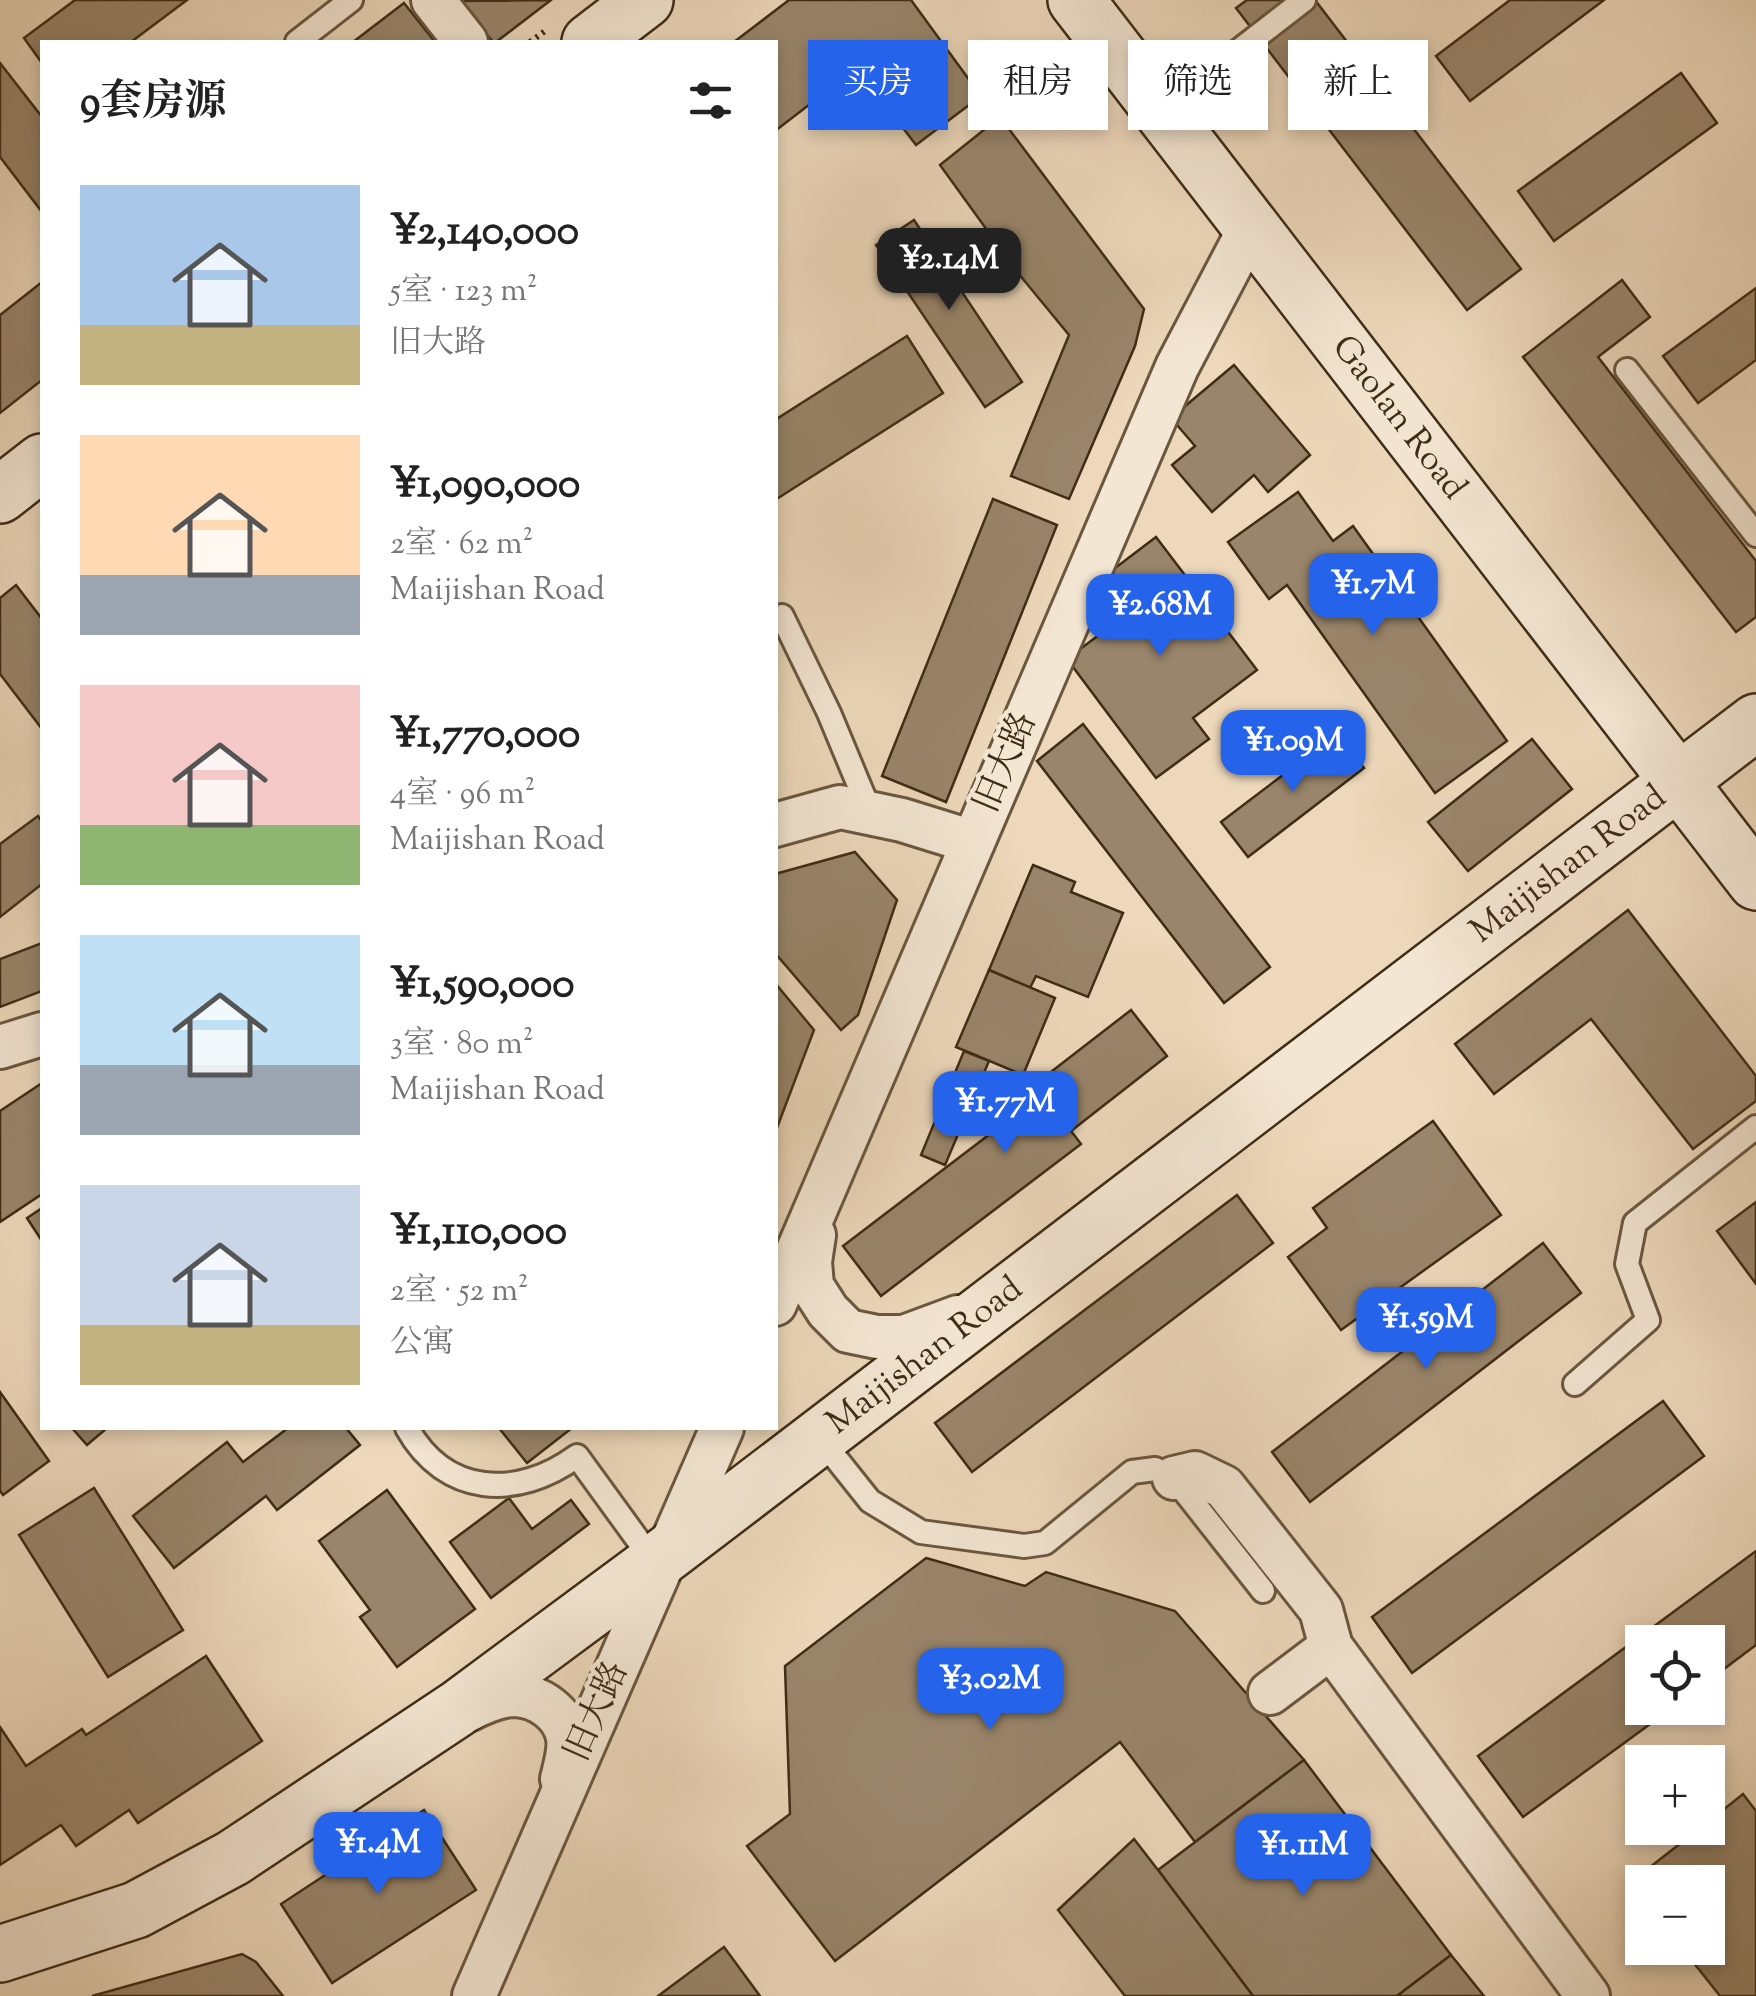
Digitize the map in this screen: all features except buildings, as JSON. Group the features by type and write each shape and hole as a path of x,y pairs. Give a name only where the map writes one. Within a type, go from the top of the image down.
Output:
{"street":[{"path":"433,0 464,40"},
{"path":"593,40 645,0"},
{"name":"Gaolan Road","path":"1076,0 1128,67"},
{"name":"Gaolan Road","path":"1176,130 1756,882"},
{"name":"旧大路","path":"778,1294 1177,367 1250,228"},
{"path":"0,495 40,464"},
{"name":"Maijishan Road","path":"0,1954 136,1910 233,1858 457,1709 1756,722"},
{"path":"778,824 840,808 902,820 973,842"},
{"path":"0,1047 40,1035"},
{"path":"835,1166 816,1221 810,1262 812,1286 828,1311 848,1331 878,1338 904,1337 986,1303 1032,1274"},
{"name":"旧大路","path":"475,1995 662,1557 721,1430"},
{"path":"1174,1478 1195,1473 1224,1488 1321,1610 1331,1647 1588,1996"},
{"path":"1270,1693 1331,1647"},
{"path":"387,1755 487,1700 515,1696 540,1701 555,1712 568,1740 552,1818"}],"lane":[{"path":"299,40 351,0"},
{"path":"1252,40 1304,0"},
{"path":"1627,370 1756,535"},
{"path":"778,618 782,616 829,713 871,814"},
{"path":"1575,1384 1648,1320 1627,1264 1635,1223 1756,1127"},
{"path":"408,1430 417,1445 440,1467 469,1481 501,1486 532,1481 577,1456 662,1557"},
{"path":"819,1437 870,1501 920,1532 1024,1546 1046,1542 1132,1472 1156,1469 1174,1478 1263,1591"}]}
